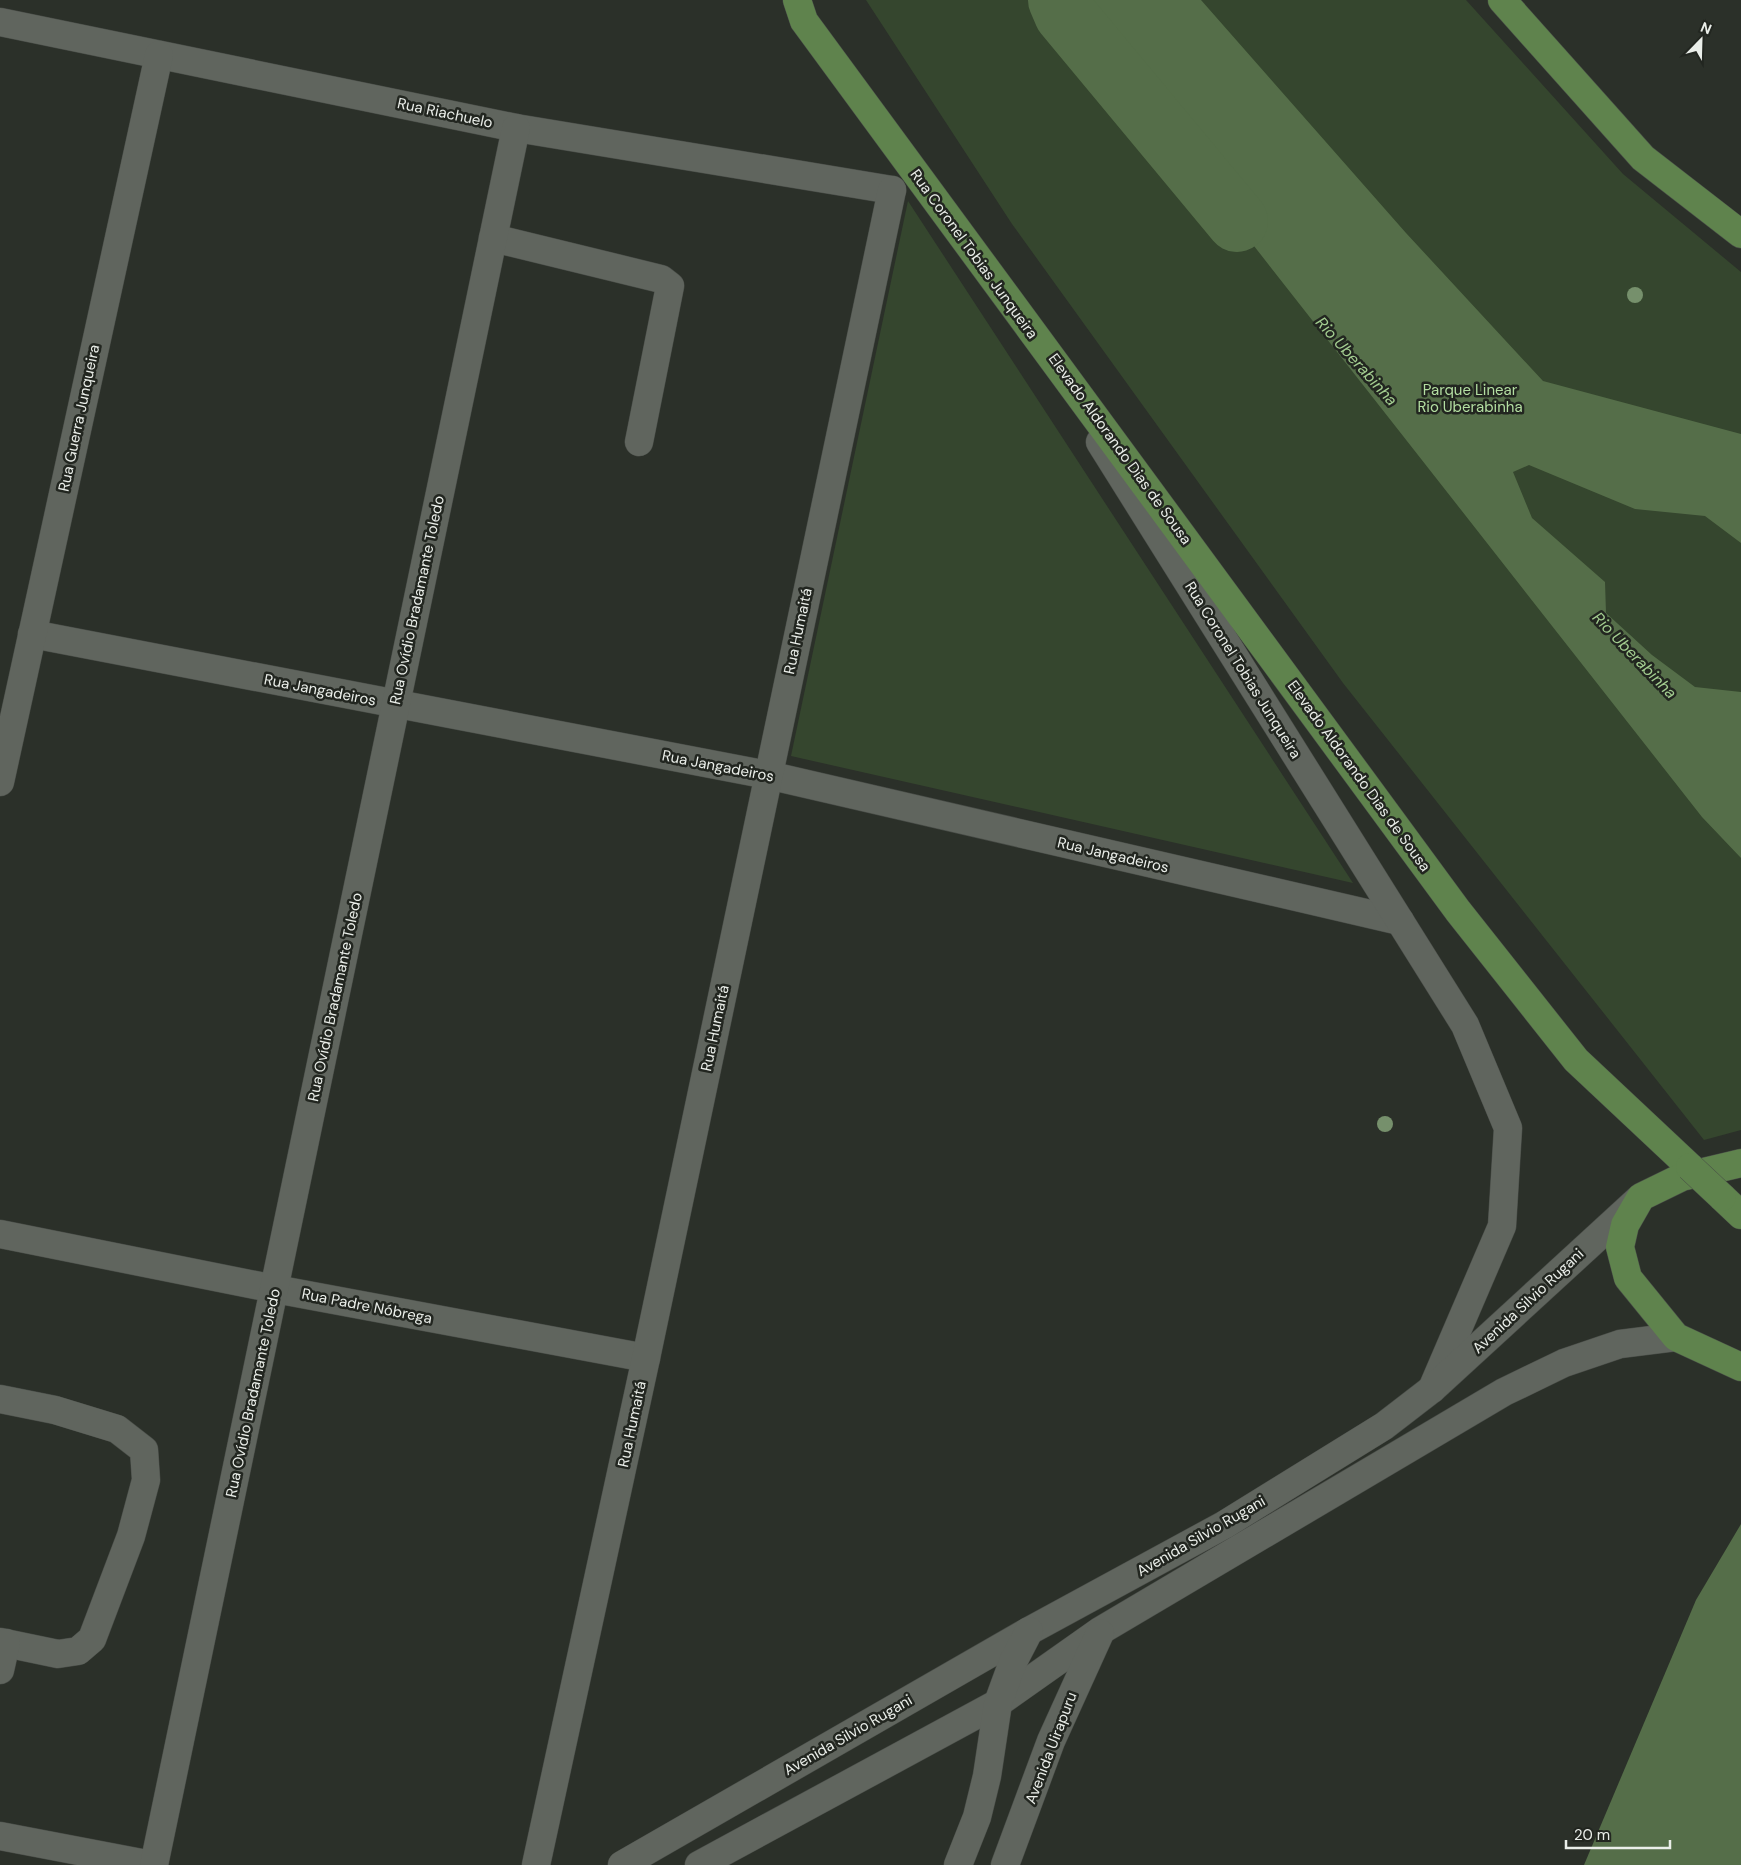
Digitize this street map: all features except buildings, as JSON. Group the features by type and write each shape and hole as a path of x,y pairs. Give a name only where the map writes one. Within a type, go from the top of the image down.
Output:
{"main road":[{"path":"1502,0 1643,158 1741,234"},
{"name":"Rua Coronel Tobias Junqueira","path":"796,7 1014,305"},
{"name":"Elevado Aldorando Dias de Sousa","path":"1014,305 1458,911 1576,1060 1732,1206"},
{"name":"Avenida Silvio Rugani","path":"1641,1197 1682,1177 1741,1163"},
{"path":"1641,1197 1625,1225 1620,1247 1628,1278 1676,1337 1741,1367"}],"street":[{"name":"Rua Riachuelo","path":"0,22 516,128 892,190"},
{"name":"Rua Guerra Junqueira","path":"0,782 160,54"},
{"name":"Rua Ovídio Bradamante Toledo","path":"153,1865 275,1289 516,128"},
{"path":"892,190 913,168"},
{"name":"Rua Humaitá","path":"536,1865 646,1358 892,190"},
{"path":"492,238 661,279 670,286 639,442"},
{"name":"Rua Coronel Tobias Junqueira","path":"1014,305 1465,1025 1508,1128 1502,1226 1432,1389"},
{"name":"Rua Jangadeiros","path":"32,634 768,775 1400,921"},
{"name":"Avenida Silvio Rugani","path":"622,1865 1029,1631 1224,1525 1384,1426 1432,1389 1641,1197"},
{"name":"Rua Padre Nóbrega","path":"0,1234 275,1289 646,1358"},
{"name":"Avenida Silvio Rugani","path":"699,1865 998,1703 1100,1632 1504,1392 1564,1363 1620,1344 1676,1337"},
{"path":"0,1399 55,1410 116,1429 144,1450 146,1480 131,1536 92,1639 78,1650 58,1654 3,1643 0,1670"},
{"path":"958,1865 977,1817 987,1776 998,1703 1013,1662 1029,1631"},
{"name":"Avenida Uirapuru","path":"1005,1865 1051,1741 1100,1632"},
{"path":"0,1836 153,1865"}],"green space":[{"name":"Parque Linear Rio Uberabinha","path":"866,0 1466,0 1623,174 1741,272 1741,1130 1704,1140 1343,683 1012,224"},
{"path":"908,201 1353,883 791,756"}],"water":[{"path":"1061,0 1201,0 1406,233 1543,381 1741,434 1741,543 1705,516 1635,509 1529,465 1513,472 1532,518 1605,582 1606,613 1652,655 1695,687 1741,692 1741,858 1702,817"},
{"path":"1741,1524 1741,1865 1584,1865 1696,1600"}],"waterway":[{"name":"Rio Uberabinha","path":"1059,0 1065,14 1237,221"}]}
